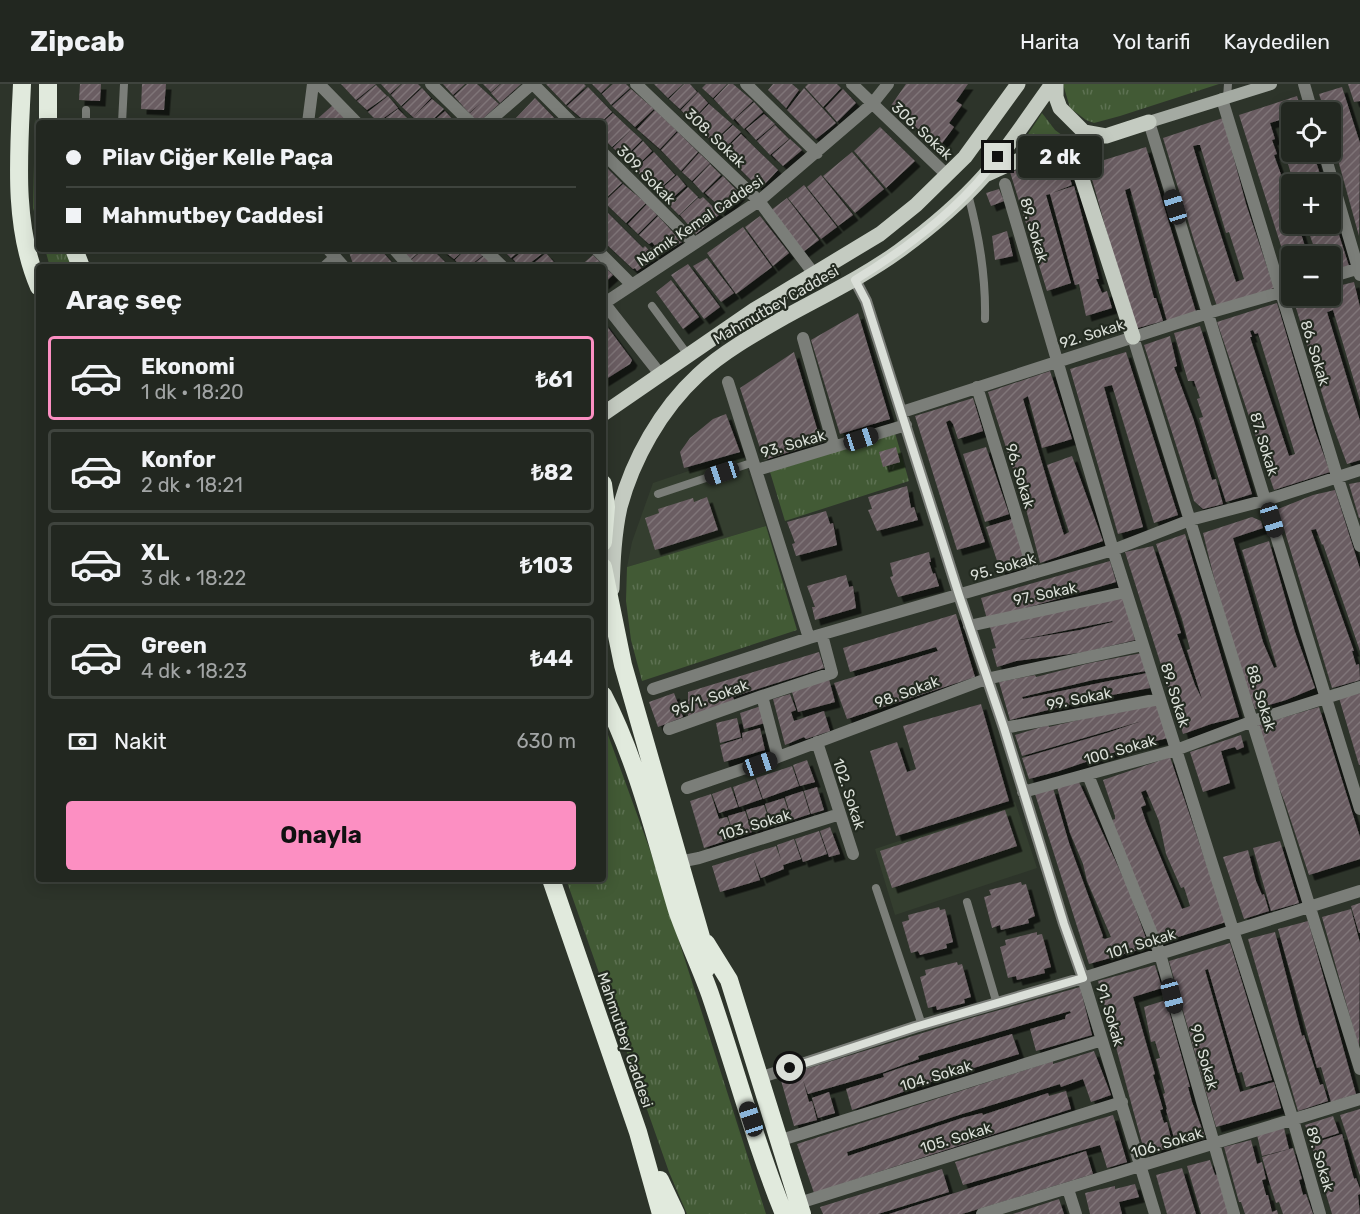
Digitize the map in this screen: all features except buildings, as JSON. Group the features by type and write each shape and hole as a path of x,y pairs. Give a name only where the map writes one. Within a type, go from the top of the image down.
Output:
{"highway":[{"path":"22,84 19,151 22,230 36,277"},
{"path":"48,84 48,120"},
{"path":"606,583 636,715 701,936 709,992"},
{"path":"606,701 628,754 687,940 709,992 771,1183 778,1214"},
{"path":"654,834 679,862"},
{"name":"Mahmutbey Caddesi","path":"552,882 638,1132 661,1214"},
{"path":"701,936 729,980 778,1141 795,1210"},
{"path":"638,1132 676,1214"},
{"path":"771,1183 795,1210"}],"main road":[{"name":"Mahmutbey Caddesi","path":"606,412 754,310 880,234 916,205 965,157 1018,84"},
{"name":"Mahmutbey Caddesi","path":"611,610 614,553 620,508 632,472 655,428 673,403 698,375 719,358 783,318 855,280 899,251 940,219 984,175 1054,84"},
{"path":"1054,84 1060,108 1084,132 1106,136 1149,122"},
{"path":"984,175 1029,157 1059,150 1068,150 1074,154 1133,337"}],"street":[{"path":"308,120 313,84"},
{"path":"319,84 354,120"},
{"path":"431,84 468,120"},
{"path":"490,120 532,84 569,120"},
{"name":"308. Sokak","path":"636,84 759,201 814,274"},
{"path":"746,84 817,153"},
{"name":"306. Sokak","path":"852,84 947,175"},
{"name":"Namık Kemal Caddesi","path":"606,302 759,201 872,104 888,84"},
{"path":"1149,122 1271,84"},
{"path":"1304,84 1309,102"},
{"name":"86. Sokak","path":"1225,98 1281,274"},
{"name":"87. Sokak","path":"1149,122 1360,809"},
{"name":"309. Sokak","path":"606,156 694,243"},
{"path":"1327,162 1360,271 1341,275"},
{"name":"89. Sokak","path":"1005,184 1113,550 1293,1120 1320,1214"},
{"path":"331,252 341,264"},
{"path":"397,252 407,264"},
{"path":"487,252 500,264"},
{"path":"599,252 632,285"},
{"name":"91. Sokak","path":"855,280 866,301 986,679 1004,728 1155,1214"},
{"name":"92. Sokak","path":"902,412 1281,291"},
{"path":"606,306 660,374"},
{"name":"86. Sokak","path":"1290,306 1337,476 1360,546"},
{"name":"88. Sokak","path":"1133,337 1360,1069"},
{"path":"803,338 834,447"},
{"path":"728,382 810,638"},
{"name":"96. Sokak","path":"977,387 1034,573"},
{"name":"93. Sokak","path":"755,466 834,447 906,425"},
{"name":"95. Sokak","path":"653,690 810,638 1113,550 1190,520 1266,500 1360,470"},
{"name":"97. Sokak","path":"969,626 1126,592"},
{"name":"95/1. Sokak","path":"669,729 832,673 822,635"},
{"name":"98. Sokak","path":"687,789 778,758 986,679 1143,645"},
{"name":"100. Sokak","path":"1023,792 1176,750 1253,721 1360,687"},
{"name":"95/1. Sokak","path":"762,696 778,758"},
{"name":"99. Sokak","path":"1004,728 1160,699"},
{"name":"102. Sokak","path":"817,742 853,854"},
{"name":"90. Sokak","path":"1089,775 1160,954 1234,1214"},
{"name":"103. Sokak","path":"679,862 699,858 840,814"},
{"name":"101. Sokak","path":"759,1078 922,1025 1083,978 1360,891"},
{"name":"104. Sokak","path":"778,1141 1102,1040"},
{"name":"106. Sokak","path":"989,1213 1360,1100"},
{"name":"105. Sokak","path":"795,1210 1122,1102"},
{"path":"1068,1189 1076,1214"}],"lane":[{"path":"122,120 124,84"},
{"path":"1225,98 1228,84"},
{"path":"86,110 86,120"},
{"path":"967,192 979,238 983,267 985,319"},
{"path":"652,306 688,355"},
{"path":"658,494 755,466"},
{"path":"876,888 922,1025"},
{"path":"967,902 996,1004"}],"shaded area":[{"path":"742,453 766,526 627,567 632,542 653,483"},
{"path":"1015,802 1037,868 895,915 875,849"}],"green space":[{"path":"1063,84 1219,84 1094,123 1070,108"},
{"path":"1042,113 1055,130 1066,138 1030,145 1016,152"},
{"path":"35,118 36,218 33,208"},
{"path":"46,252 65,252 71,264 49,264"},
{"path":"895,433 909,481 785,521 770,472"},
{"path":"766,526 797,630 642,681 631,640 626,601 627,567"},
{"path":"606,729 650,850 766,1214 687,1214 669,1172 567,882 606,882"}],"route":[{"path":"790,1068 915,1027 1083,978 866,301 855,280 899,251 940,219 984,175 998,157"}]}
